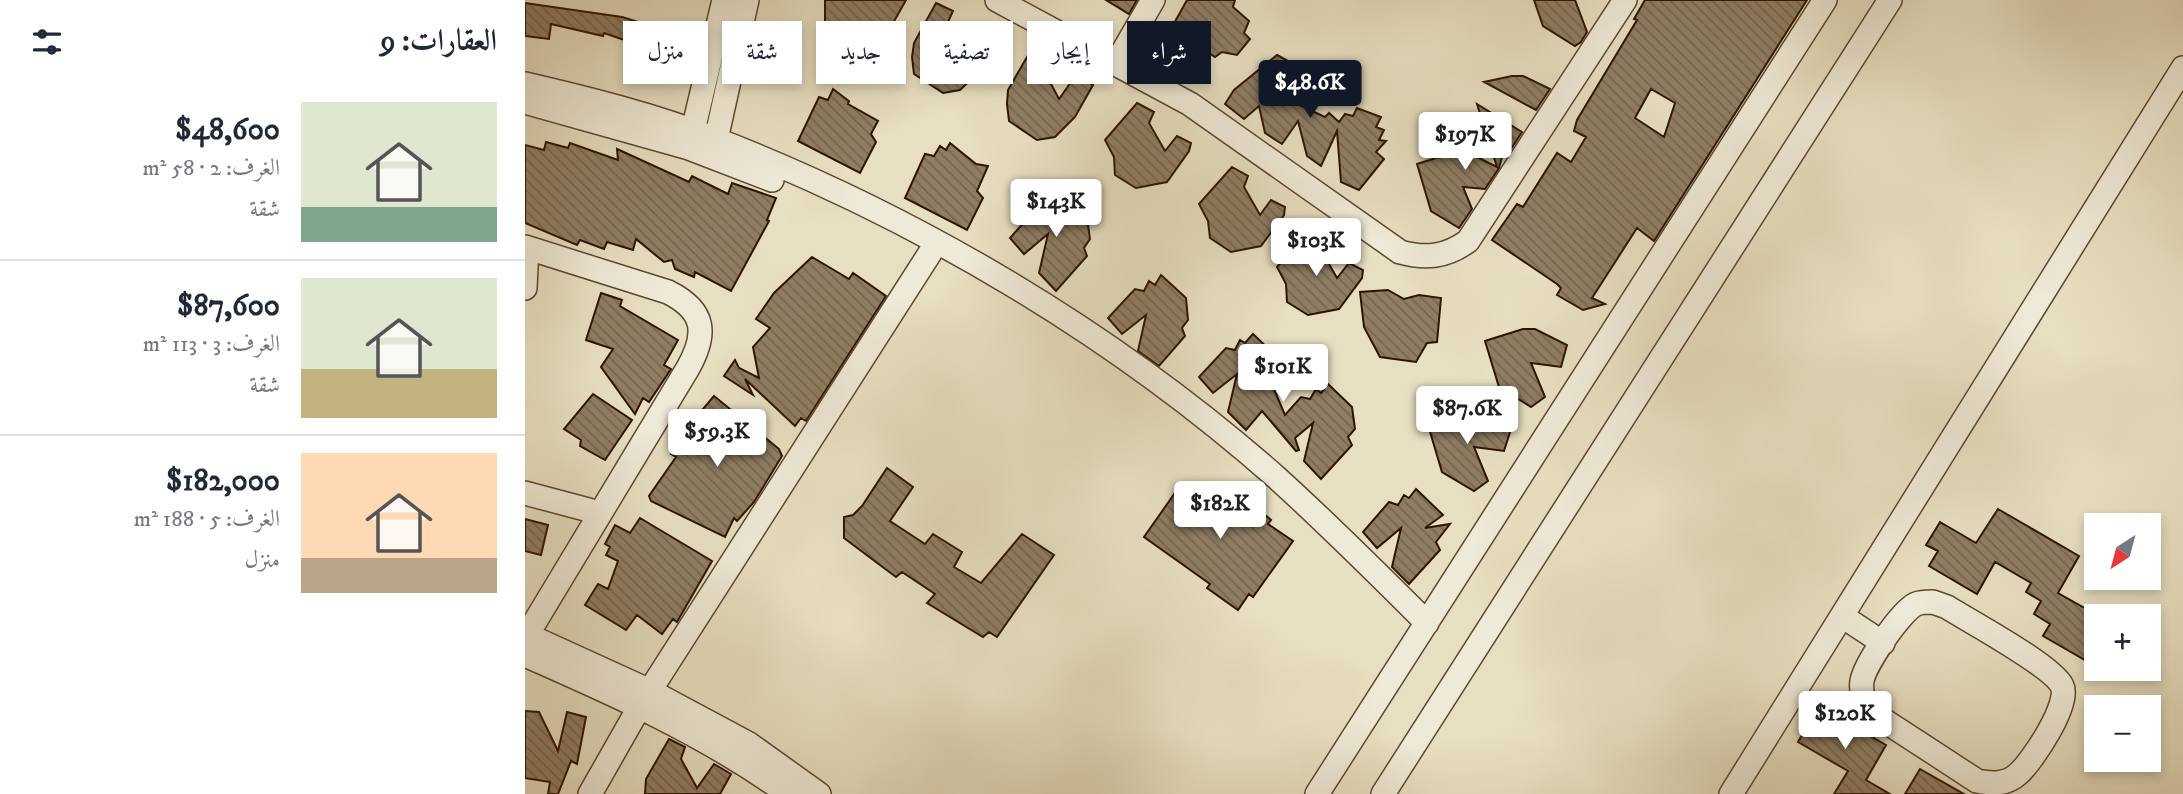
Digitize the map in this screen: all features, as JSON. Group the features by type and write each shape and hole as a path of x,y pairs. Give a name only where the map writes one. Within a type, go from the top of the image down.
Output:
{"street":[{"path":"691,139 724,0"},
{"path":"714,147 747,0"},
{"path":"997,0 1117,62 1190,104 1400,252 1420,257 1440,256 1468,241 1625,0"},
{"path":"1117,62 1153,0"},
{"path":"1317,794 1825,0"},
{"path":"1383,794 1890,0"},
{"path":"1731,794 2183,68"},
{"path":"525,84 714,147 876,209 1025,294 1111,350 1195,411 1275,477 1351,547 1423,630"},
{"path":"525,102 691,139"},
{"path":"714,147 930,253 1081,345 1223,451 1423,630"},
{"path":"525,288 526,247 668,292 685,301 697,314 702,332 693,359 526,641 749,744 820,794"},
{"path":"590,794 645,698 930,253"},
{"path":"525,493 600,513"},
{"path":"1933,602 1947,607 2045,669 2063,687 2065,699 2018,775 1998,783 1977,781 1871,712 1863,697 1862,681 1883,643 1904,612 1917,604 1933,602"},
{"path":"1842,616 1883,643"},
{"path":"645,698 739,758 789,794"}],"building":[{"path":"825,0 906,0 894,21 825,21"},
{"path":"1106,0 1137,0 1129,14"},
{"path":"1187,0 1235,0 1233,7 1249,21 1244,33 1250,39 1237,55 1222,52 1215,57 1211,54 1211,21 1175,21"},
{"path":"1534,0 1575,0 1587,32 1581,42 1575,46 1543,26"},
{"path":"1645,0 1807,0 1654,241 1637,228 1592,298 1605,304 1583,310 1557,295 1561,288 1557,284 1492,240 1517,204 1523,207 1557,153 1571,162 1586,137 1574,131 1577,120 1637,20 1634,19","holes":["1651,89 1675,103 1664,137 1635,118"]},
{"path":"525,3 635,21 623,21 623,40 604,33 603,36 551,24 549,39 525,36"},
{"path":"936,3 953,11 948,21 926,21"},
{"path":"920,32 920,78 914,74 914,43"},
{"path":"1277,55 1306,71 1310,92 1299,105 1325,117 1329,113 1339,122 1345,114 1353,116 1357,108 1381,117 1376,127 1384,130 1379,140 1386,141 1376,152 1384,159 1359,190 1341,182 1337,131 1321,166 1307,156 1298,121 1282,144 1265,133 1259,106 1244,119 1225,104 1234,90"},
{"path":"1027,57 1027,84 1051,84 1059,99 1070,84 1093,85 1075,117 1055,137 1037,140 1009,121 1008,90"},
{"path":"1523,76 1550,89 1536,110 1484,82"},
{"path":"929,84 966,84 960,90 943,93"},
{"path":"833,89 849,101 848,104 878,121 871,134 876,142 860,173 798,141 819,97 828,100"},
{"path":"1137,103 1154,112 1149,123 1165,151 1177,136 1191,143 1189,151 1167,182 1136,188 1115,175 1114,157 1105,140"},
{"path":"1477,104 1522,132 1511,149 1505,146 1499,168 1485,189 1463,187 1472,209 1459,228 1431,211 1417,164 1455,152 1467,152 1497,167"},
{"path":"546,142 568,148 570,143 618,160 617,149 689,182 692,176 728,194 732,183 776,198 767,220 769,221 731,291 695,272 694,277 675,269 672,260 664,262 636,239 633,250 607,242 604,249 580,240 577,245 525,223 525,145 544,150"},
{"path":"950,143 976,164 988,166 977,191 983,198 967,230 905,198 925,154 934,156 940,146 946,150"},
{"path":"1232,167 1248,176 1244,187 1260,215 1271,200 1285,207 1284,215 1261,246 1231,252 1210,238 1208,221 1199,204"},
{"path":"1063,195 1087,218 1090,239 1084,248 1087,256 1056,291 1039,273 1048,234 1024,254 1010,238 1036,209 1045,211 1051,200 1056,204"},
{"path":"1310,231 1326,239 1321,250 1337,278 1349,263 1363,270 1362,278 1339,309 1308,315 1287,302 1286,284 1277,267"},
{"path":"812,257 849,279 853,273 886,296 806,421 801,418 795,426 745,379 753,395 724,376 735,360 739,368 759,378 753,347 770,328 756,319 774,293"},
{"path":"1161,275 1186,298 1188,320 1182,328 1185,336 1159,366 1138,351 1146,315 1122,334 1108,318 1135,289 1144,291 1149,281 1155,285"},
{"path":"1388,290 1404,299 1419,295 1441,298 1437,342 1427,343 1416,362 1380,357 1364,327 1360,292"},
{"path":"601,293 622,300 620,306 678,340 664,365 671,369 649,402 643,398 635,414 601,367 613,349 586,340"},
{"path":"1523,329 1535,329 1567,345 1561,367 1531,363 1545,397 1531,407 1499,387 1485,341"},
{"path":"1253,334 1277,357 1280,379 1273,387 1285,415 1301,397 1310,399 1316,389 1321,393 1328,384 1352,407 1355,429 1348,437 1352,445 1321,479 1304,461 1313,423 1295,438 1299,450 1296,451 1262,411 1246,430 1228,412 1237,374 1213,393 1199,377 1226,348 1235,350 1240,340 1245,343"},
{"path":"593,394 632,420 605,460 580,446 581,440 564,429"},
{"path":"714,396 779,449 782,456 754,502 737,521 734,518 725,537 651,501 649,496 676,457 671,454 691,420 693,421"},
{"path":"1467,413 1478,413 1511,429 1504,451 1474,447 1488,481 1474,491 1442,472 1428,425"},
{"path":"887,468 913,487 890,521 925,544 933,534 962,552 954,567 981,583 1022,534 1054,555 997,637 989,632 983,637 927,603 935,594 902,572 896,577 844,538 844,517 853,515 862,506"},
{"path":"1217,485 1255,512 1258,509 1271,520 1268,524 1293,541 1253,597 1249,594 1238,610 1207,588 1210,584 1144,537 1177,490 1200,486 1211,494"},
{"path":"1416,489 1443,515 1425,528 1450,524 1436,542 1440,550 1409,584 1392,567 1401,528 1377,548 1363,532 1389,502 1398,505 1404,495 1409,498"},
{"path":"1998,509 2079,556 2058,593 2084,608 2084,660 2043,636 2050,624 2034,614 2041,601 2026,592 2031,583 1995,562 1977,594 1929,566 1938,551 1926,545 1940,522 1976,543"},
{"path":"640,518 712,561 677,622 673,619 662,634 637,615 626,630 585,605 598,584 608,589 618,561 606,555 610,547 605,544 615,525 630,533"},
{"path":"525,519 548,525 541,555 525,551"},
{"path":"1819,706 1886,745 1866,780 1890,794 1834,794 1848,771 1798,742"},
{"path":"525,711 539,712 558,751 567,712 586,717 577,764 571,761 558,794 548,794 550,782 525,778"},
{"path":"669,739 685,747 681,759 697,788 714,764 731,774 720,794 645,794 646,779"},
{"path":"1920,769 1964,794 1905,794"}]}
